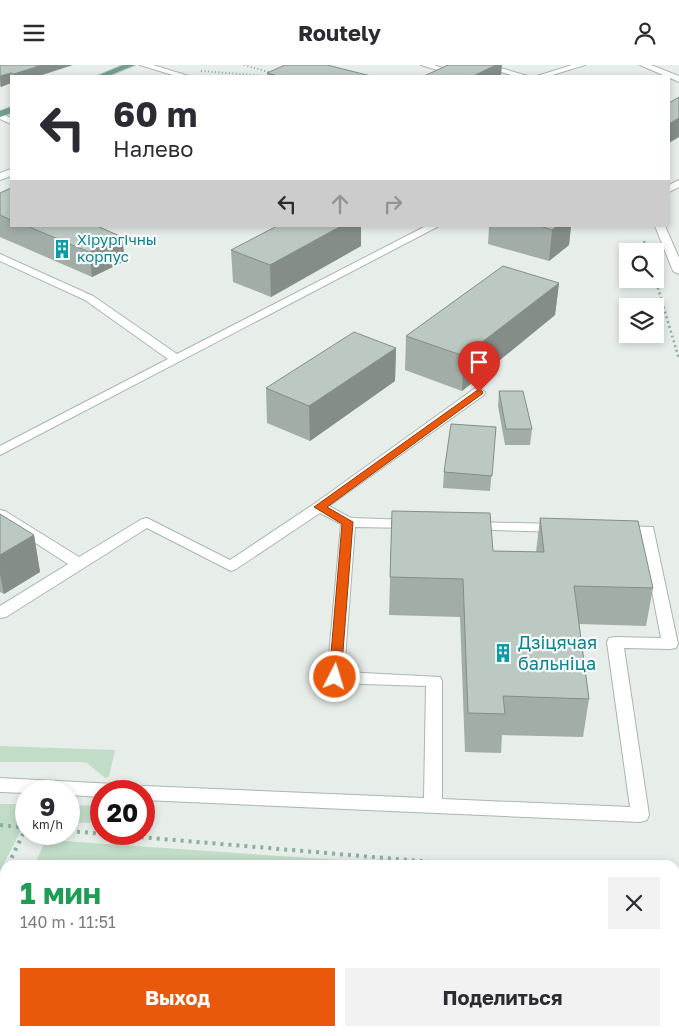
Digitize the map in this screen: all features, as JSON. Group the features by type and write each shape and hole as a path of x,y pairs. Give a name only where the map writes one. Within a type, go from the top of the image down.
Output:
{"main road":[{"path":"104,75 131,65"}],"street":[{"path":"144,65 181,75"},
{"path":"425,65 450,69 437,75"},
{"path":"480,65 520,75"},
{"path":"545,75 581,65"},
{"path":"644,65 669,75"},
{"path":"0,451 432,227"},
{"path":"660,227 679,271"},
{"path":"0,257 89,298 176,359"},
{"path":"0,613 146,522 231,567 319,507 479,392"},
{"path":"319,507 348,522 425,524"},
{"path":"0,514 79,564"},
{"path":"348,522 335,677 434,681 433,806"},
{"path":"454,525 571,528"},
{"path":"155,793 640,815 615,641 670,644 648,530 600,529"},
{"path":"0,785 90,790"}],"path":[{"path":"244,65 272,73"},
{"path":"199,71 253,75"},
{"path":"658,288 679,359"},
{"path":"0,825 15,827"},
{"path":"80,832 408,860"},
{"path":"10,860 18,845"}],"green space":[{"path":"0,746 115,750 109,777 105,778 87,763 81,762 0,762"},
{"path":"0,804 15,804 15,842 6,860 0,860"},
{"path":"80,805 90,806 90,823 80,823"},
{"path":"80,842 90,843 90,845 121,845 339,860 36,860 44,845 80,845"}],"building":[{"path":"0,65 42,65 14,74 0,76"},
{"path":"285,65 327,65 367,75 274,75 267,73"},
{"path":"448,65 496,65 475,75 426,75"},
{"path":"679,97 679,118 670,123 670,102"},
{"path":"10,188 10,220 0,215 0,193"},
{"path":"29,227 99,227 122,237 89,252"},
{"path":"275,227 339,227 270,265 231,250"},
{"path":"543,227 556,227 552,230"},
{"path":"503,266 559,283 464,356 406,336"},
{"path":"354,332 396,348 309,406 266,388"},
{"path":"499,391 523,391 532,429 506,429"},
{"path":"451,424 496,427 492,476 444,472"},
{"path":"392,511 490,513 493,551 544,552 540,518 638,521 653,588 574,586 589,699 503,696 505,714 468,713 463,579 390,577"},
{"path":"0,514 34,535 0,555"}],"place":[{"name":"Хірургічны корпус","path":"62,249"},
{"name":"Дзіцячая бальніца","path":"503,653"}],"route":[{"path":"335,677 348,522 319,507 479,392"}]}
